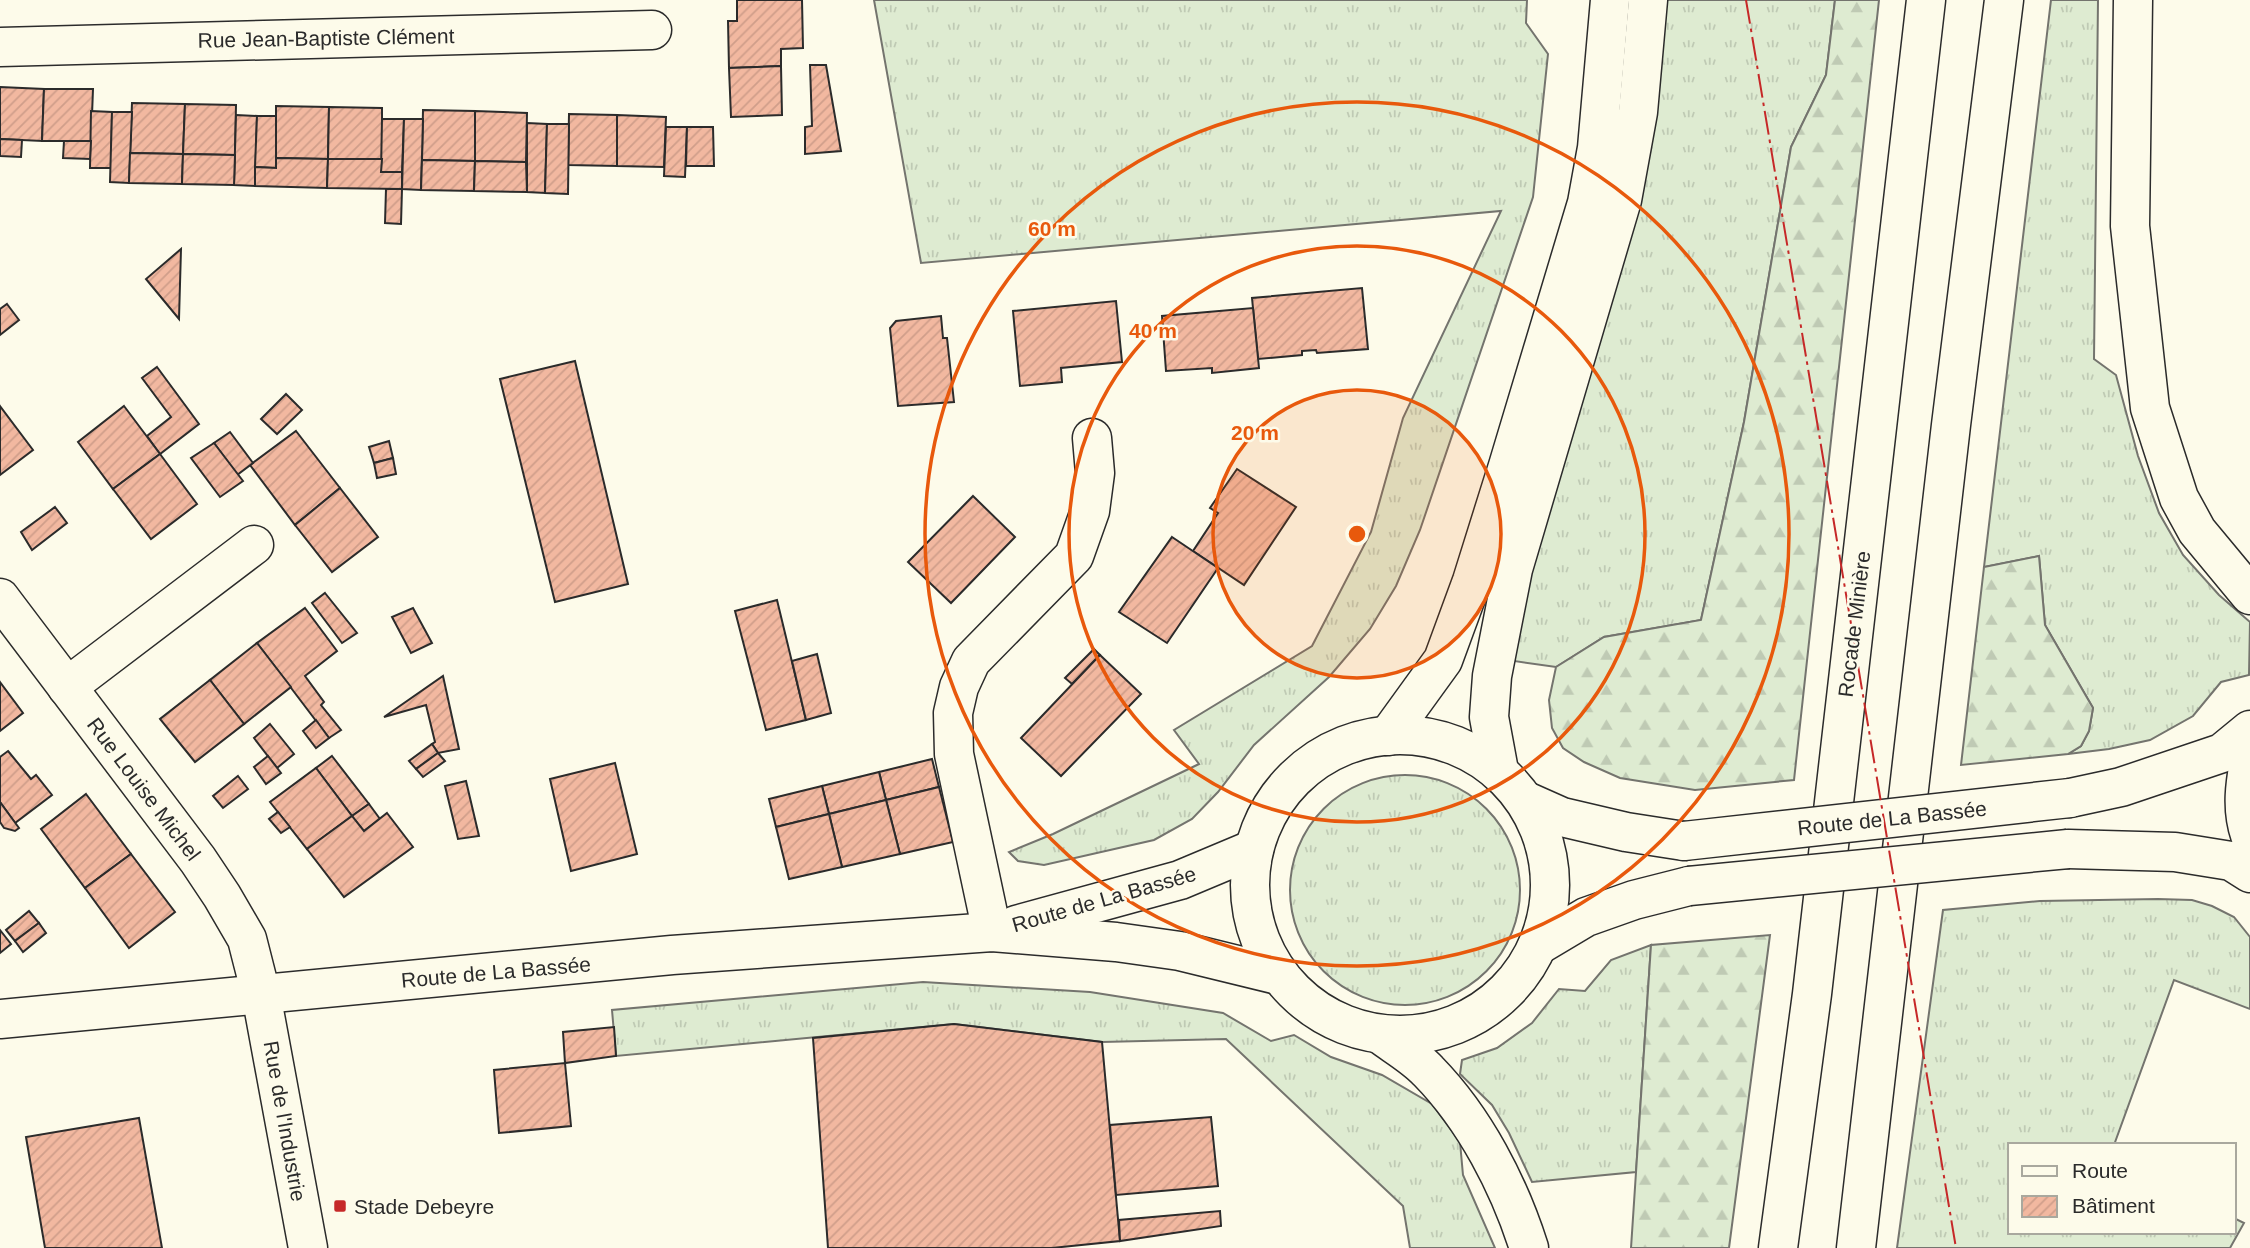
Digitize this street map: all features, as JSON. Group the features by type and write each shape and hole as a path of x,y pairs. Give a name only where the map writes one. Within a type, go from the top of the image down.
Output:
{"main road":[{"path":"1388,736 1443,660 1472,581 1508,466 1587,203 1597,148 1610,0"},
{"path":"1499,771 1489,717 1492,676 1513,569 1622,200 1638,112 1648,0"},
{"name":"Rocade Minière","path":"1778,1248 1812,994 1926,0"},
{"path":"1856,1248 1953,411 2004,0"},
{"path":"2133,0 2130,226 2150,408 2179,498 2197,531 2250,595"},
{"name":"Rue Jean-Baptiste Clément","path":"0,47 652,30"},
{"path":"992,932 954,754 953,713 959,687 971,661 1074,556 1090,511 1095,473 1092,438"},
{"path":"67,687 254,545"},
{"name":"Rue Louise Michel","path":"0,598 198,860 222,896 247,939 261,994"},
{"name":"Route de La Bassée","path":"1526,801 1562,817 1626,832 1685,841 2070,798 2120,787 2222,752 2250,730"},
{"path":"1388,736 1428,737 1466,749 1499,771 1526,801 1546,846 1548,859 1551,896 1539,945 1517,982 1484,1011 1444,1030 1381,1035 1354,1029 1312,1008 1278,975 1258,936 1251,903 1254,849 1272,806 1303,770 1342,746 1388,736"},
{"path":"2250,757 2244,789 2250,835"},
{"name":"Route de La Bassée","path":"992,932 1180,880 1254,849"},
{"path":"1539,945 1586,917 1689,886 2068,849 2175,852 2231,861 2250,873"},
{"name":"Route de La Bassée","path":"0,1019 672,955 992,932 1116,942 1180,951 1278,975"},
{"name":"Rue de l'Industrie","path":"261,994 308,1248"},
{"path":"1381,1035 1427,1069 1462,1111 1503,1180 1529,1248"}],"green space":[{"path":"874,0 1527,0 1526,23 1548,54 1533,197 1420,530 1396,586 1370,629 1329,677 1254,745 1218,792 1192,819 1154,840 1044,865 1018,861 1009,852 1053,834 1199,764 1174,730 1312,646 1371,532 1403,418 1501,211 921,263"},
{"path":"1658,0 1835,0 1826,75 1791,147 1744,422 1701,620 1604,637 1556,667 1514,661 1517,624"},
{"path":"1835,0 1879,0 1794,780 1695,790 1620,778 1584,762 1563,748 1552,728 1549,700 1556,667 1604,637 1701,620 1744,422 1791,147 1826,75"},
{"path":"2051,0 2098,0 2094,359 2116,375 2138,456 2159,513 2183,555 2219,595 2250,622 2249,675 2221,682 2193,716 2150,740 2068,754 2081,746 2089,731 2093,708 2045,625 2039,556 1984,567"},
{"path":"2039,556 2045,625 2093,708 2089,731 2081,746 2068,754 1961,765 1984,567"},
{"path":"1405,775 1427,777 1449,784 1469,794 1494,817 1515,857 1520,890 1518,912 1511,934 1501,954 1478,979 1438,1000 1405,1005 1383,1003 1361,996 1341,986 1316,963 1295,923 1290,890 1292,868 1299,846 1309,826 1332,801 1372,780"},
{"path":"2192,900 2234,917 2250,937 2250,1009 2174,980 2115,1143 2008,1143 2008,1234 2236,1234 2236,1219 2244,1223 2230,1248 1897,1248 1943,910 2040,901"},
{"path":"1770,935 1729,1248 1631,1248 1651,945"},
{"path":"1651,945 1636,1172 1532,1182 1509,1133 1492,1105 1460,1074 1462,1060 1497,1048 1532,1023 1559,989 1585,991 1611,960"},
{"path":"923,982 1090,992 1223,1013 1271,1041 1294,1035 1331,1057 1382,1075 1432,1104 1460,1142 1463,1175 1495,1248 1410,1248 1403,1206 1226,1039 1102,1042 954,1024 616,1056 612,1010"}],"building":[{"path":"737,0 802,0 803,48 781,49 781,66 729,68 728,21 737,21"},
{"path":"810,65 826,65 841,151 805,154 805,127 812,126"},
{"path":"781,66 782,115 731,117 729,68"},
{"path":"0,87 44,89 42,141 0,139"},
{"path":"44,89 93,89 91,141 42,141"},
{"path":"132,103 185,104 183,154 130,153"},
{"path":"185,104 236,105 235,155 183,154"},
{"path":"276,106 329,107 328,159 276,158"},
{"path":"329,107 382,108 382,159 328,159"},
{"path":"423,110 475,111 475,161 422,160"},
{"path":"91,111 112,112 111,168 90,168"},
{"path":"475,111 527,113 526,162 475,161"},
{"path":"112,112 132,112 129,183 110,182"},
{"path":"569,114 617,115 617,166 568,165"},
{"path":"236,115 257,116 255,186 234,185"},
{"path":"617,115 666,117 664,167 617,166"},
{"path":"257,116 276,116 276,168 255,167"},
{"path":"382,119 404,119 402,172 381,172"},
{"path":"404,119 423,119 421,190 402,189"},
{"path":"527,123 547,124 545,193 527,192"},
{"path":"547,124 569,124 568,194 545,193"},
{"path":"666,127 687,127 685,177 664,176"},
{"path":"687,127 713,127 714,166 686,166"},
{"path":"0,139 22,140 21,157 0,156"},
{"path":"64,141 91,141 90,159 63,158"},
{"path":"130,153 183,154 182,184 129,183"},
{"path":"183,154 235,155 234,185 182,184"},
{"path":"276,158 328,159 327,188 255,186 255,167 276,168"},
{"path":"328,159 382,159 381,172 402,172 402,189 327,188"},
{"path":"422,160 475,161 474,191 421,190"},
{"path":"475,161 526,162 527,192 474,191"},
{"path":"386,189 402,189 401,224 385,223"},
{"path":"181,249 179,319 146,279"},
{"path":"1362,288 1368,349 1317,353 1316,350 1302,351 1302,355 1258,359 1252,298"},
{"path":"1116,301 1122,362 1061,368 1062,382 1020,386 1013,311"},
{"path":"7,304 19,320 0,335 0,309"},
{"path":"1253,308 1259,368 1212,373 1212,368 1166,371 1162,316"},
{"path":"941,316 943,338 947,338 954,402 898,406 890,328 896,321"},
{"path":"575,361 628,584 555,602 500,379"},
{"path":"157,367 199,424 160,454 147,436 171,417 142,378"},
{"path":"286,394 302,410 277,434 261,419"},
{"path":"0,406 33,450 0,475"},
{"path":"124,406 160,454 113,489 78,442"},
{"path":"296,431 340,488 295,525 250,465"},
{"path":"230,432 253,463 237,475 214,443"},
{"path":"389,441 393,458 374,463 369,447"},
{"path":"214,443 243,481 220,497 191,458"},
{"path":"160,454 197,504 151,539 113,489"},
{"path":"393,458 396,474 377,478 374,463"},
{"path":"1237,469 1296,507 1244,585 1193,551 1218,513 1210,508"},
{"path":"340,488 378,537 332,572 295,525"},
{"path":"973,496 1015,537 951,603 908,562"},
{"path":"55,507 67,523 32,550 21,532"},
{"path":"1172,537 1218,568 1167,643 1119,612"},
{"path":"325,593 357,633 342,643 312,603"},
{"path":"777,600 806,720 766,730 735,611"},
{"path":"305,608 337,651 305,676 324,702 321,705 341,730 329,738 257,643"},
{"path":"413,608 432,643 411,653 392,617"},
{"path":"257,643 291,687 244,724 210,680"},
{"path":"1094,649 1100,655 1072,684 1065,678"},
{"path":"817,654 831,713 806,720 792,661"},
{"path":"1100,655 1141,694 1061,776 1021,738"},
{"path":"443,676 459,749 438,753 432,744 435,742 426,705 384,717"},
{"path":"210,680 244,724 195,762 160,719"},
{"path":"0,682 23,713 0,731"},
{"path":"316,720 329,738 316,748 303,731"},
{"path":"270,724 294,754 277,768 254,738"},
{"path":"432,744 438,753 416,769 409,761"},
{"path":"8,751 31,779 36,775 52,795 15,823 0,802 0,757"},
{"path":"438,753 445,761 423,777 416,769"},
{"path":"268,756 281,773 266,784 254,767"},
{"path":"332,756 369,804 352,816 316,768"},
{"path":"932,759 939,787 886,800 879,772"},
{"path":"615,763 637,854 571,871 550,779"},
{"path":"316,768 352,816 307,849 270,802"},
{"path":"879,772 886,800 829,814 822,786"},
{"path":"238,776 248,789 223,808 213,796"},
{"path":"466,781 479,836 458,839 445,786"},
{"path":"822,786 829,814 776,827 769,799"},
{"path":"939,787 953,842 900,854 886,800"},
{"path":"86,794 131,854 85,888 41,829"},
{"path":"886,800 900,854 842,867 829,814"},
{"path":"0,802 19,828 15,831 4,828 0,822"},
{"path":"369,804 380,819 364,831 352,816"},
{"path":"278,812 290,827 281,833 269,819"},
{"path":"387,813 413,847 344,897 307,849 352,816 364,831"},
{"path":"829,814 842,867 789,879 776,827"},
{"path":"131,854 175,912 129,948 85,888"},
{"path":"29,911 39,923 15,941 6,930"},
{"path":"39,923 46,933 23,952 15,941"},
{"path":"0,930 11,944 0,953"},
{"path":"954,1024 1102,1042 1120,1241 1052,1248 828,1248 813,1038"},
{"path":"614,1027 616,1056 565,1063 563,1032"},
{"path":"565,1063 571,1126 499,1133 494,1070"},
{"path":"1211,1117 1218,1186 1116,1195 1110,1125"},
{"path":"139,1118 162,1248 45,1248 26,1137"},
{"path":"1220,1211 1221,1226 1120,1241 1119,1220"}],"power":[{"path":"1746,0 1956,1248"}],"place":[{"name":"Stade Debeyre","path":"340,1206"}]}
